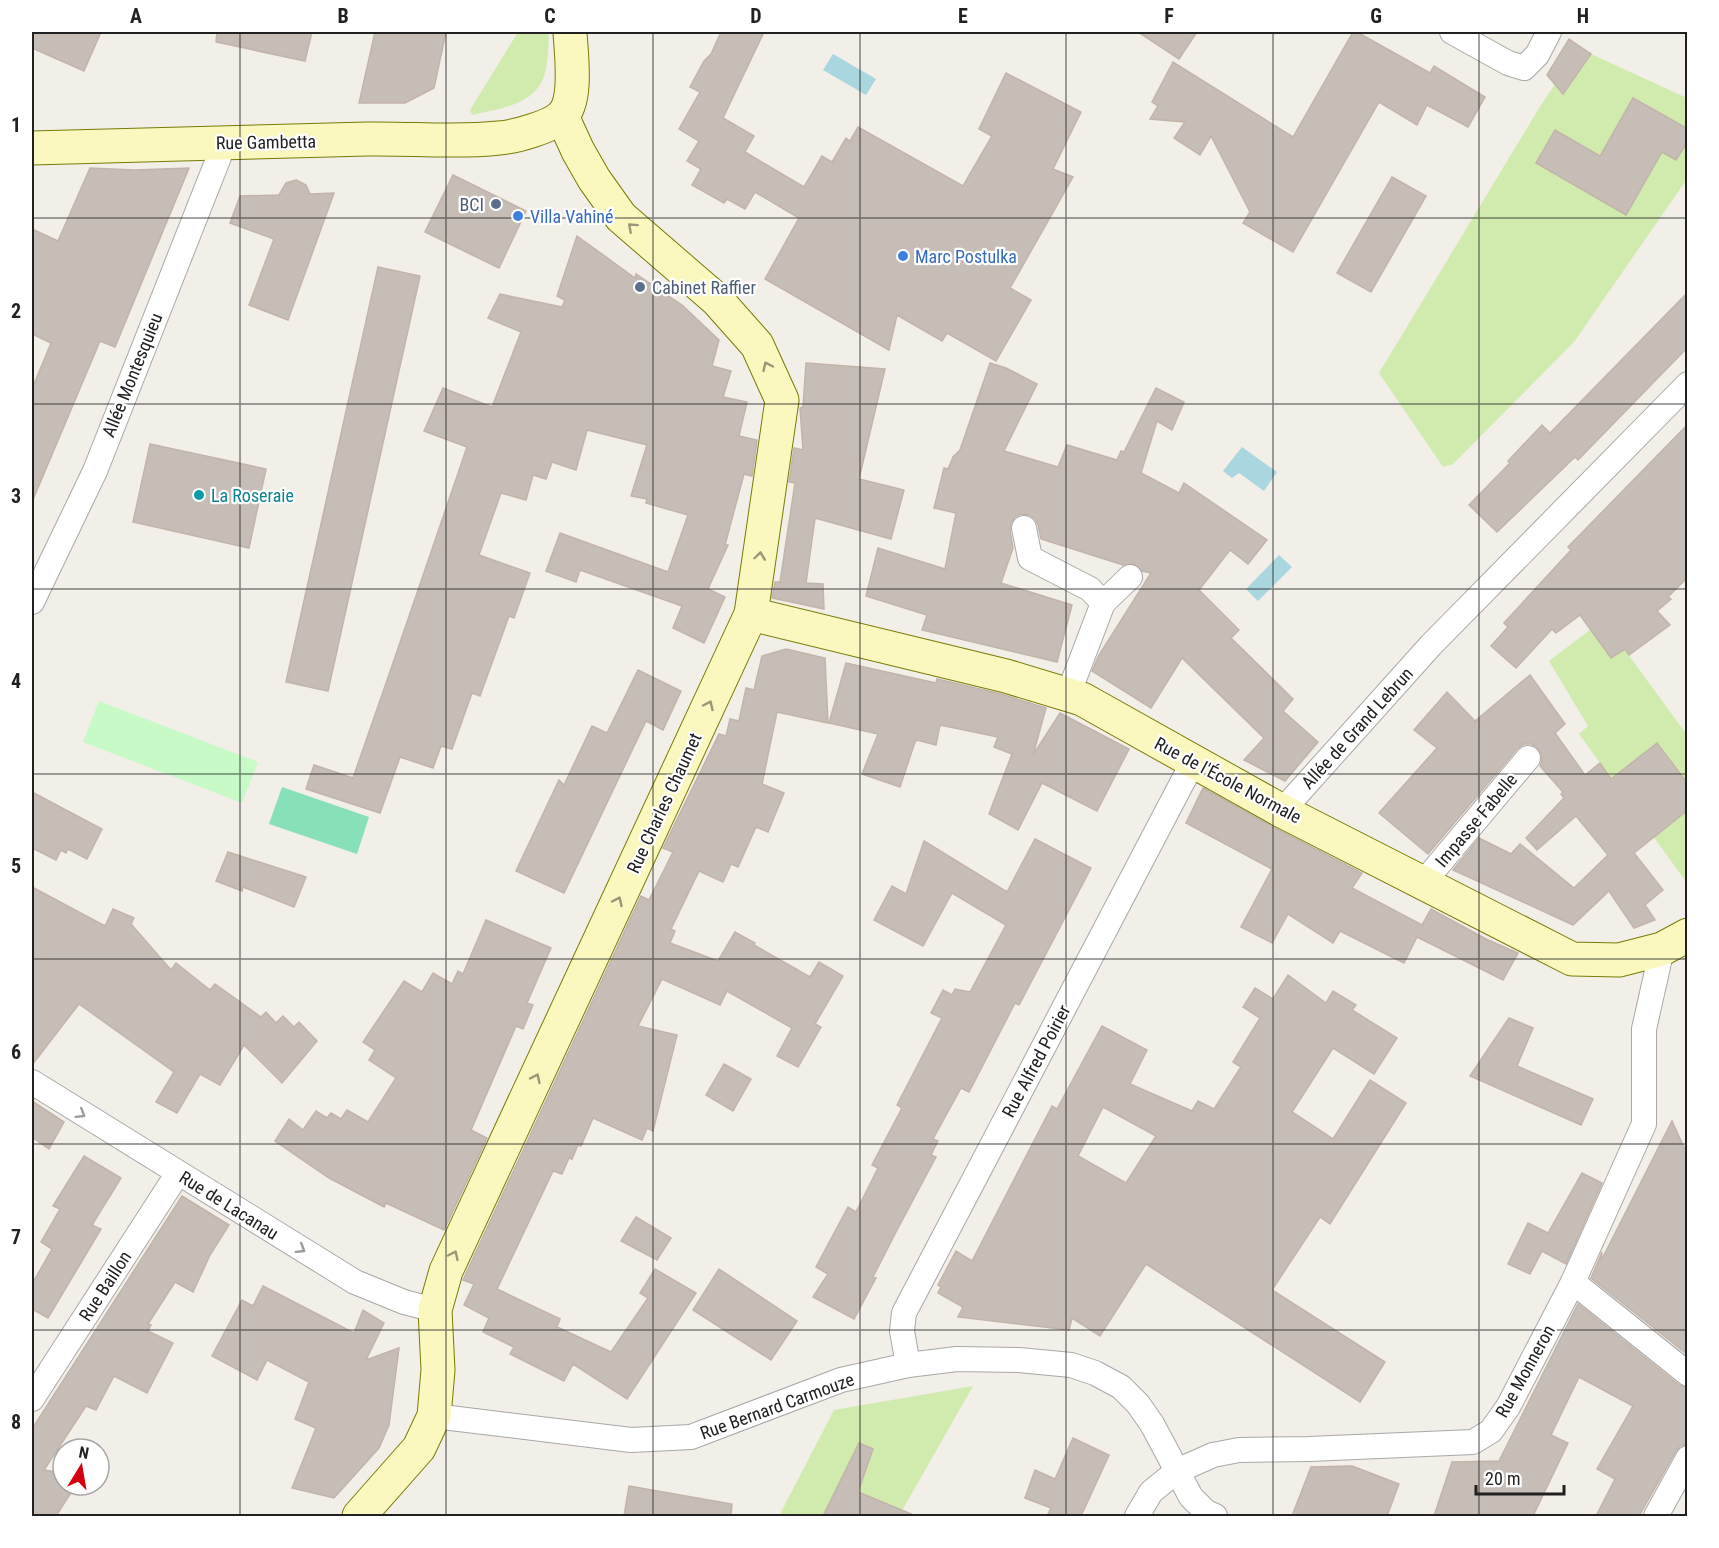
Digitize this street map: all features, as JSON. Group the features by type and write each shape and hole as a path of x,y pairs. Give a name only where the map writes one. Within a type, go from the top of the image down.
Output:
{"street":[{"path":"562,116 569,102 572,88 570,32"},
{"path":"1452,32 1508,63 1524,68 1537,55 1550,32"},
{"name":"Rue Gambetta","path":"32,148 500,138 533,131 562,116"},
{"name":"Rue Charles Chaumet","path":"359,1516 419,1448 434,1416 438,1371 435,1310 446,1272 751,614 782,400 757,345 717,300 621,217 594,179 562,116"},
{"name":"Allée Montesquieu","path":"32,602 95,471 219,157 219,143"},
{"name":"Allée de Grand Lebrun","path":"1282,811 1431,645 1688,384"},
{"path":"1024,528 1030,558 1090,589 1103,603"},
{"path":"1068,695 1103,603 1130,577"},
{"name":"Rue de l'École Normale","path":"751,614 1006,676 1082,699 1282,811 1572,959 1619,960 1675,942"},
{"name":"Impasse Fabelle","path":"1424,882 1528,758"},
{"name":"Rue Alfred Poirier","path":"908,1365 902,1330 904,1313 1193,762"},
{"name":"Rue Monneron","path":"1137,1516 1150,1492 1177,1471 1213,1455 1239,1449 1309,1449 1473,1442 1491,1431 1508,1407 1573,1282 1644,1124 1644,1029 1675,942"},
{"name":"Rue de Lacanau","path":"32,1082 355,1282 404,1302 435,1310"},
{"name":"Rue Baillon","path":"32,1399 178,1173"},
{"path":"1573,1282 1688,1374"},
{"name":"Rue Bernard Carmouze","path":"434,1416 631,1440 691,1437 840,1380 908,1365 957,1359 1019,1360 1071,1365 1095,1373 1121,1387 1138,1404 1152,1424 1191,1497 1206,1512 1215,1516"},
{"path":"1656,1516 1688,1458"}],"green space":[{"path":"518,32 546,32 549,36 547,65 542,81 536,90 518,103 472,115 470,110"},
{"path":"1591,54 1687,98 1687,179 1574,342 1453,464 1443,467 1379,373 1541,105 1555,84 1564,93"},
{"path":"1603,620 1687,735 1687,883 1579,734 1588,726 1549,661"},
{"path":"99,701 258,762 242,803 83,742"},
{"path":"282,787 369,817 357,854 269,824"},
{"path":"973,1386 899,1516 779,1516 834,1410"}],"water":[{"path":"833,54 876,79 866,95 823,70"},
{"path":"1242,447 1277,472 1264,491 1239,473 1232,478 1223,471"},
{"path":"1279,555 1292,567 1258,601 1246,589"}],"building":[{"path":"32,32 101,32 84,71 32,48"},
{"path":"217,32 312,32 305,61 216,42"},
{"path":"375,32 446,32 434,88 405,103 359,103"},
{"name":"Marc Postulka","path":"721,32 764,32 723,118 754,136 745,152 804,187 822,156 832,162 846,138 850,141 858,127 963,186 992,136 979,129 1006,73 1081,112 1053,169 1073,177 1010,288 1031,300 996,361 947,333 942,341 897,315 889,350 765,279 799,218 755,192 745,209 727,199 724,203 692,185 701,169 687,161 699,141 679,129 700,92 690,87 704,61 711,54"},
{"path":"1138,32 1197,32 1179,59"},
{"path":"1353,32 1357,32 1430,73 1434,66 1485,97 1468,127 1427,105 1417,125 1379,102 1293,252 1243,223 1250,212 1211,136 1200,155 1174,138 1185,122 1150,119 1158,106 1152,102 1173,62 1293,137"},
{"path":"1569,39 1591,54 1563,94 1547,75"},
{"path":"1633,98 1688,129 1688,141 1676,160 1662,152 1626,215 1536,163 1555,130 1600,156"},
{"path":"90,168 134,170 189,168 115,347 100,341 32,502 32,389 51,343 32,334 32,229 58,241"},
{"path":"453,175 526,211 499,268 425,232"},
{"path":"1392,177 1426,196 1371,292 1337,273"},
{"path":"296,180 306,185 310,194 334,193 288,320 249,305 274,239 230,223 240,196 279,195 286,183"},
{"path":"577,236 635,278 636,274 682,305 719,340 712,366 731,371 723,397 747,402 739,436 757,440 752,476 744,474 725,545 728,545 708,589 725,597 704,643 673,628 682,606 580,570 576,582 546,571 560,533 668,572 688,515 646,503 647,499 631,496 647,445 587,430 576,470 552,462 546,479 533,475 526,500 501,493 479,555 530,573 514,618 509,616 480,696 472,693 452,749 441,746 433,768 400,757 380,813 306,789 314,765 353,778 467,447 424,431 443,388 492,407 521,332 488,318 500,294 562,307 565,300 557,296"},
{"path":"378,267 420,276 328,691 286,682"},
{"path":"1688,292 1688,347 1578,460 1575,457 1497,532 1469,505 1510,463 1508,461 1542,425 1550,433"},
{"path":"806,363 885,369 859,479 904,490 891,539 815,518 806,583 823,584 824,609 772,598 775,582 780,582 795,483 789,482 794,448 803,450 800,408 803,407"},
{"path":"990,363 1006,368 1037,384 1004,451 1058,467 1067,445 1117,460 1121,451 1124,452 1156,388 1184,402 1172,430 1157,421 1141,473 1179,493 1184,483 1267,540 1248,564 1230,550 1199,590 1239,630 1231,638 1293,699 1283,711 1318,742 1285,781 1244,760 1264,738 1182,658 1151,708 1092,671 1099,655 1151,573 1142,571 1134,564 1123,565 1041,539 1035,519 1029,515 1021,514 1011,523 1013,548 1001,583 1072,605 1057,662 922,630 927,615 866,596 878,548 945,569 956,513 934,508 944,468 948,469 953,457 960,450"},
{"path":"1688,424 1688,577 1668,597 1671,599 1657,611 1670,625 1629,655 1625,649 1611,658 1580,615 1556,633 1552,629 1516,668 1491,646 1508,627 1504,623 1571,550 1568,547"},
{"name":"La Roseraie","path":"150,444 266,469 249,548 133,522"},
{"path":"786,649 825,658 828,723 777,712 762,784 784,793 768,832 756,827 738,867 731,864 723,882 699,871 671,929 675,931 670,943 718,961 735,932 810,977 819,962 843,976 815,1024 821,1027 798,1067 777,1056 792,1028 727,991 720,1005 662,979 638,1026 677,1035 653,1131 647,1128 642,1140 593,1118 581,1146 578,1145 572,1159 569,1158 562,1174 553,1171 497,1289 560,1319 557,1327 611,1352 648,1298 640,1293 655,1269 696,1293 627,1399 573,1364 564,1381 510,1354 514,1347 483,1332 489,1318 464,1305 474,1284 463,1280 641,896 649,900 673,852 663,848 719,734 726,736 730,719 739,721 746,688 754,690 762,656"},
{"path":"846,663 936,683 937,679 1001,694 1046,708 1033,755 1060,713 1129,749 1097,811 1042,783 1018,830 989,814 1012,754 994,747 998,737 940,725 936,745 917,740 915,742 900,787 862,774 878,734 829,723"},
{"path":"638,670 681,691 663,730 646,721 564,893 516,871 559,780 564,785 592,726 607,733"},
{"path":"1530,675 1565,724 1555,733 1585,775 1600,763 1611,779 1657,743 1688,784 1688,810 1634,853 1663,890 1645,905 1655,920 1634,928 1609,891 1573,925 1453,870 1479,838 1511,854 1520,844 1574,888 1608,855 1576,816 1537,850 1526,838 1564,798 1561,794 1563,792 1540,766 1541,753 1531,744 1524,744 1517,749 1428,854 1379,813 1437,748 1414,730 1447,692 1475,721"},
{"path":"1203,788 1362,873 1352,888 1422,925 1431,909 1486,939 1518,953 1503,980 1417,937 1404,963 1340,931 1333,943 1288,914 1272,943 1241,927 1272,869 1186,823"},
{"path":"32,792 102,829 87,859 68,849 66,853 61,850 56,860 32,848"},
{"path":"1035,839 1091,868 1019,1005 1015,1003 969,1092 961,1088 933,1139 938,1141 931,1155 936,1157 873,1277 876,1278 854,1319 813,1297 828,1274 816,1267 848,1207 856,1212 878,1168 872,1165 902,1108 897,1105 942,1018 931,1013 943,990 952,995 955,989 970,992 1006,925 952,893 923,946 874,920 892,886 906,894 924,841 1007,892"},
{"path":"228,852 306,877 294,907 243,887 242,891 216,881"},
{"path":"32,887 105,926 113,909 134,918 131,924 171,970 176,963 210,990 215,984 261,1017 266,1012 276,1023 283,1016 294,1027 299,1022 317,1041 282,1083 244,1045 220,1085 200,1074 177,1113 156,1102 174,1072 79,1004 32,1065"},
{"path":"486,920 551,948 527,1003 533,1005 523,1029 516,1026 471,1130 487,1138 444,1230 386,1203 384,1207 329,1178 275,1141 289,1119 303,1130 316,1111 327,1118 331,1113 341,1119 347,1110 368,1122 396,1078 369,1060 375,1050 363,1042 404,981 422,992 433,973 452,984 458,971 463,974"},
{"path":"1288,975 1326,1003 1333,991 1356,1005 1352,1010 1397,1038 1374,1074 1333,1048 1292,1112 1333,1139 1370,1080 1406,1103 1330,1224 1320,1217 1272,1290 1385,1362 1360,1402 1146,1264 1100,1336 1072,1318 1069,1330 958,1317 963,1307 938,1293 941,1287 938,1285 956,1251 972,1261 1052,1106 1057,1109 1102,1026 1147,1050 1130,1084 1192,1111 1198,1101 1214,1109 1241,1067 1233,1062 1260,1018 1243,1007 1255,988 1273,999","holes":["1103,1107 1156,1136 1126,1183 1078,1156"]},
{"path":"1509,1018 1533,1028 1517,1066 1593,1099 1581,1125 1470,1076"},
{"path":"724,1064 751,1079 733,1111 706,1095"},
{"path":"32,1101 64,1122 49,1149 32,1137"},
{"path":"1672,1121 1688,1156 1688,1355 1591,1278 1602,1252 1601,1261"},
{"path":"84,1156 121,1178 92,1225 101,1229 48,1318 32,1309 32,1284 52,1249 41,1242 60,1209 53,1206"},
{"path":"1582,1173 1602,1183 1566,1264 1542,1251 1530,1274 1508,1264 1528,1223 1548,1233"},
{"path":"182,1196 229,1225 210,1255 193,1292 175,1282 148,1324 151,1325 148,1331 173,1343 147,1393 114,1376 96,1410 86,1406 66,1437 51,1437 51,1459 44,1470 51,1471 51,1497 68,1497 56,1516 32,1516 32,1429"},
{"path":"636,1217 671,1238 657,1260 621,1241"},
{"path":"719,1269 797,1321 771,1360 693,1310"},
{"path":"263,1286 354,1333 363,1310 384,1323 366,1360 399,1348 389,1425 379,1448 334,1498 292,1488 316,1428 295,1419 309,1382 267,1360 257,1380 212,1356 242,1300 253,1306"},
{"path":"1578,1304 1679,1385 1688,1388 1688,1444 1680,1446 1676,1451 1639,1516 1596,1516 1615,1479 1597,1469 1633,1406 1579,1377 1551,1435 1568,1443 1533,1516 1434,1516 1452,1462 1499,1461"},
{"path":"1073,1438 1109,1455 1081,1516 1047,1516 1051,1508 1025,1498 1035,1470 1055,1479"},
{"path":"859,1443 873,1449 858,1492 916,1516 823,1516"},
{"path":"1352,1466 1399,1484 1387,1516 1292,1516 1311,1467"},
{"path":"629,1486 732,1504 731,1516 624,1516"}],"place":[{"name":"BCI","path":"496,204"},
{"name":"Villa Vahiné","path":"518,216"},
{"name":"Marc Postulka","path":"903,256"},
{"name":"Cabinet Raffier","path":"640,287"},
{"name":"La Roseraie","path":"199,495"}]}
